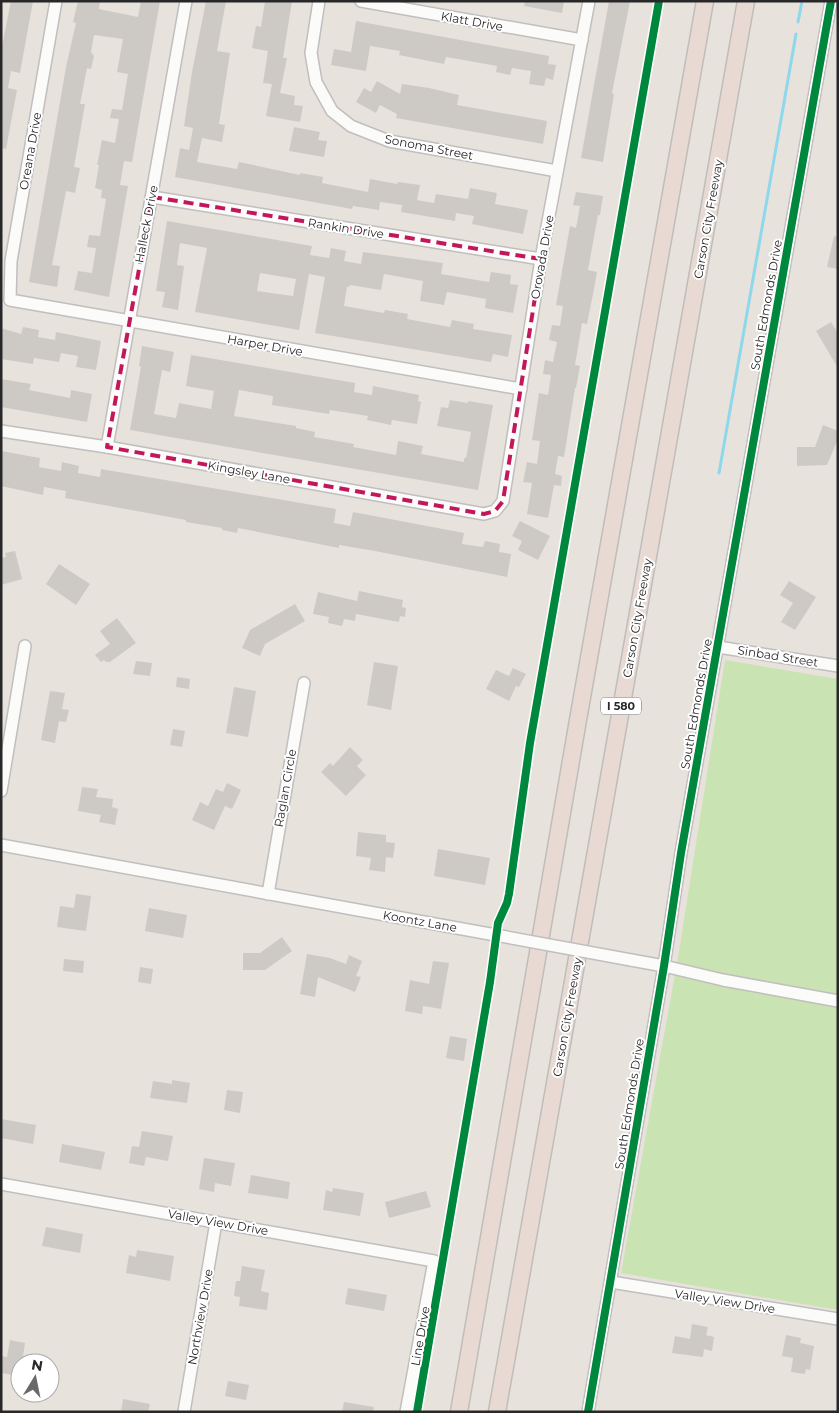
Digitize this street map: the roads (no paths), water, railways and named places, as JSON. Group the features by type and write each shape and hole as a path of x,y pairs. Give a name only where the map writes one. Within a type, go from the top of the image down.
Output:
{"highway":[{"path":"459,1412 578,720 705,1"},
{"name":"Carson City Freeway","path":"498,1412 746,1"}],"street":[{"name":"Oreana Drive","path":"10,300 11,261 56,1"},
{"name":"Halleck Drive","path":"107,447 186,1"},
{"name":"Sonoma Street","path":"319,1 310,53 316,82 332,111 351,126 389,141 557,171"},
{"name":"Klatt Drive","path":"361,1 582,40"},
{"name":"Orovada Drive","path":"495,511 503,501 541,259 589,1"},
{"name":"South Edmonds Drive","path":"588,1412 664,966 681,853 831,1"},
{"name":"Rankin Drive","path":"152,197 541,259"},
{"name":"Harper Drive","path":"10,300 521,389"},
{"name":"Kingsley Lane","path":"1,431 107,447 484,514 495,511"},
{"path":"1,791 25,646"},
{"name":"Sinbad Street","path":"718,647 838,666"},
{"name":"Raglan Circle","path":"268,894 304,683"},
{"name":"Koontz Lane","path":"1,845 664,966 723,980 838,1000"},
{"name":"Valley View Drive","path":"1,1184 434,1261"},
{"name":"Northview Drive","path":"184,1412 216,1222"},
{"name":"Line Drive","path":"406,1412 434,1261"},
{"name":"Valley View Drive","path":"611,1282 838,1319"}],"waterway":[{"path":"798,22 802,1"},
{"path":"719,473 796,34"}]}
